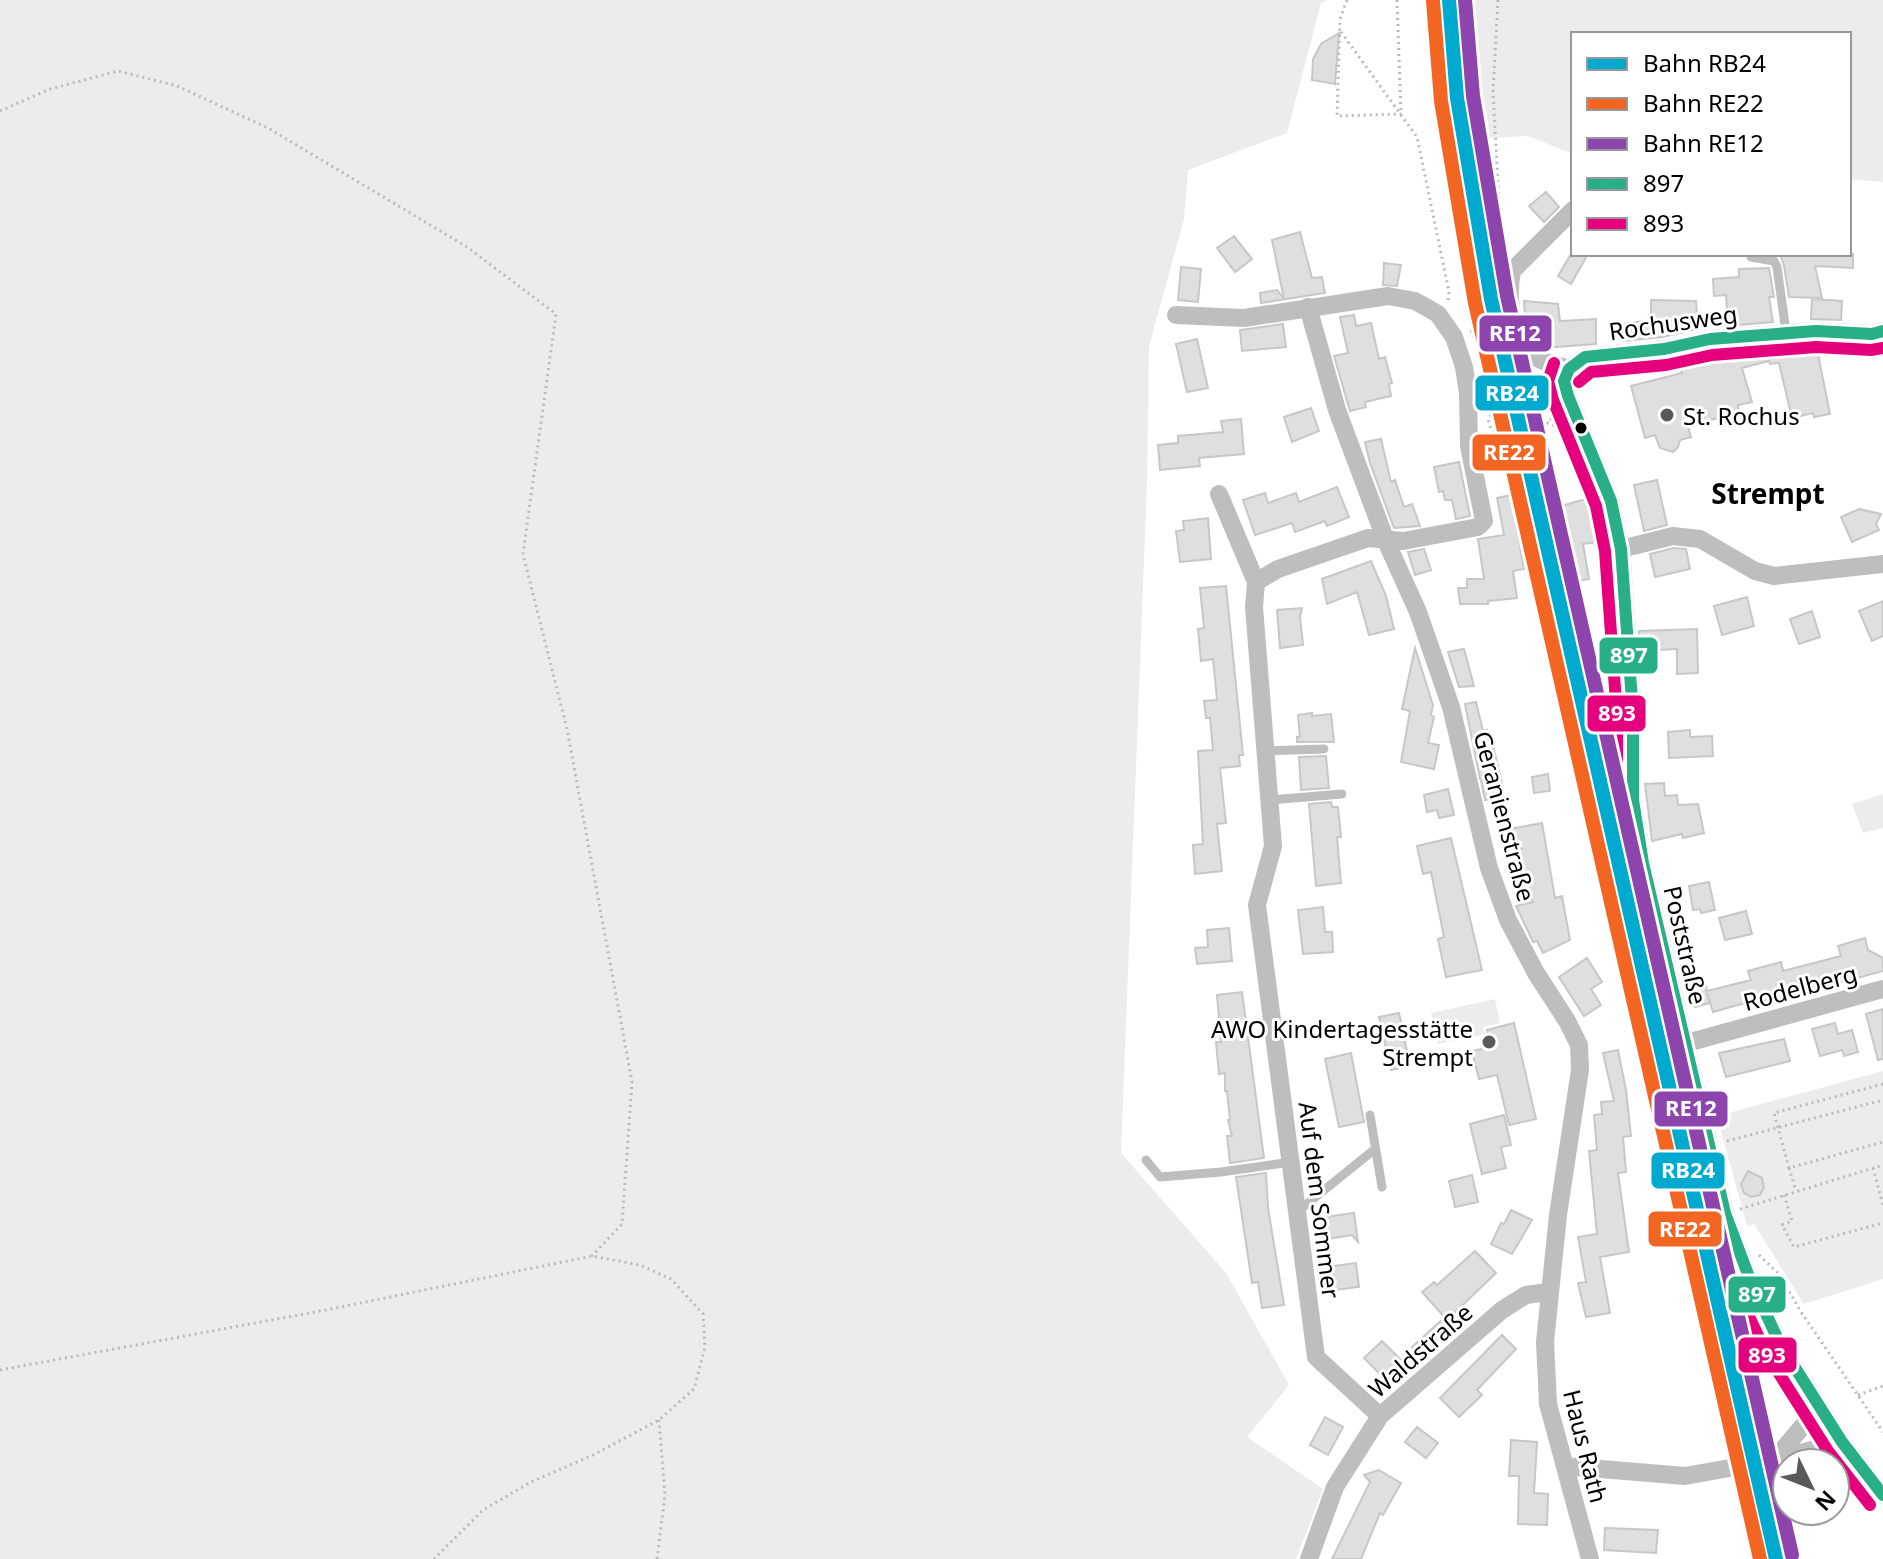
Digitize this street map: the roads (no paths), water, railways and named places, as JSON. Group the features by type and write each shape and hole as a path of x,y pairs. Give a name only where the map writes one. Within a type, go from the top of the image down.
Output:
{"street":[{"path":"1569,369 1535,357 1525,347 1515,326 1510,298 1512,271 1571,212"},
{"path":"1176,315 1244,318 1388,296 1415,301 1438,314 1454,337 1464,367 1469,446 1484,521 1466,531 1436,533 1403,541 1368,538 1278,569 1256,582"},
{"name":"Geranienstraße","path":"1308,307 1337,410 1386,541 1418,612 1451,707 1489,868 1508,920 1579,1045 1580,1070 1548,1292 1545,1342"},
{"name":"Rochusweg","path":"1569,369 1585,357 1664,349 1710,339 1786,332 1872,334 1883,331"},
{"name":"Poststraße","path":"1569,369 1564,381 1568,396 1611,501 1621,549 1633,715 1633,800 1643,863 1683,1044 1725,1213 1780,1344 1842,1442 1883,1495"},
{"name":"Auf dem Sommer","path":"1219,494 1256,582 1254,607 1273,846 1257,905 1316,1357 1380,1416"},
{"path":"1621,549 1673,536 1700,539 1755,571 1774,576 1883,564"},
{"name":"Rodelberg","path":"1683,1044 1883,989"},
{"name":"Waldstraße","path":"1309,1559 1335,1487 1380,1416 1502,1310 1526,1295 1548,1292"},
{"name":"Haus Rath","path":"1545,1342 1548,1404 1590,1559"},
{"path":"1785,1447 1819,1407"},
{"path":"1823,1447 1842,1442"},
{"path":"1565,1466 1685,1476 1771,1461"}],"lane":[{"path":"1751,257 1774,261 1777,267 1786,332"},
{"path":"1265,751 1324,749"},
{"path":"1269,800 1342,794"},
{"path":"1370,1115 1382,1187"},
{"path":"1297,1212 1375,1149"},
{"path":"1146,1160 1160,1177 1291,1162"}],"rail line":[{"name":"RB24","path":"1449,0 1457,98 1491,299 1776,1559"},
{"name":"RE12","path":"1465,0 1473,96 1507,296 1792,1555"},
{"name":"RE22","path":"1433,1 1441,101 1475,303 1760,1559"}],"place":[{"name":"St. Rochus","path":"1667,415"},
{"name":"AWO Kindertagesstätte Strempt","path":"1489,1042"}],"district":[{"name":"Strempt","path":"1768,493"}]}
